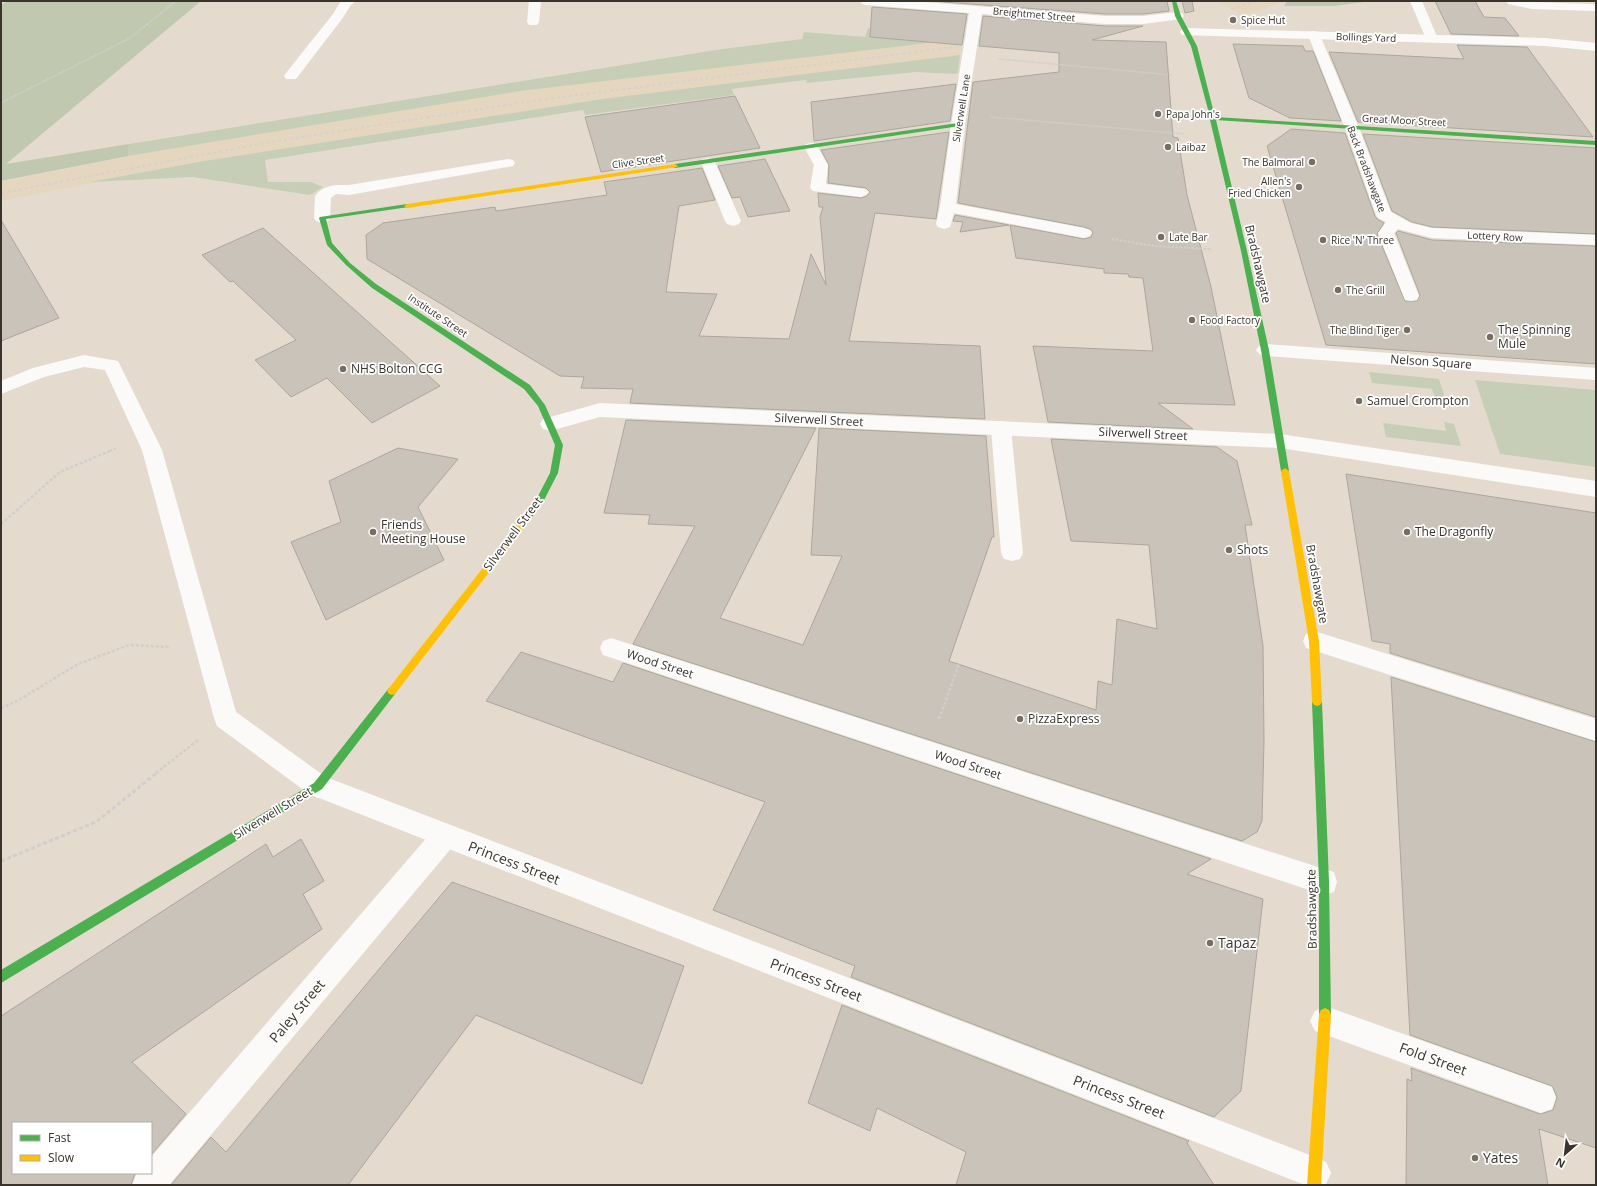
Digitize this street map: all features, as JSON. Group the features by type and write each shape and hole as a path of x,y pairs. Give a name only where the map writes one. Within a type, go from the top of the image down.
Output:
{"main road":[{"name":"Bradshawgate","path":"1174,1 1178,16 1194,46 1205,86 1211,118 1244,251 1265,350 1314,640 1324,882 1325,1021 1315,1179"},
{"name":"Great Moor Street","path":"1211,118 1596,143"},
{"name":"Clive Street","path":"322,218 811,147 959,120"},
{"name":"Institute Street","path":"322,218 329,244 348,264 374,286 527,387 541,405 550,424"},
{"name":"Silverwell Street","path":"1,977 318,786 539,502 554,473 559,445 550,424"}],"street":[{"path":"533,22 535,1"},
{"name":"Breightmet Street","path":"866,1 1106,20 1144,20 1178,16"},
{"path":"1416,1 1432,39"},
{"path":"1512,1 1532,5 1593,6"},
{"path":"291,76 338,16 347,2"},
{"name":"Silverwell Lane","path":"944,224 948,206 959,120 976,10"},
{"name":"Bollings Yard","path":"1186,32 1545,42 1596,47"},
{"name":"Back Bradshawgate","path":"1314,35 1352,128 1384,215 1395,222 1386,233 1411,296"},
{"path":"811,147 821,165 818,188 861,192"},
{"path":"708,162 733,220"},
{"path":"322,218 323,196 333,189 349,190 508,163"},
{"path":"948,206 1084,233"},
{"name":"Lottery Row","path":"1395,222 1432,233 1596,240"},
{"name":"Nelson Square","path":"1265,350 1596,374"},
{"path":"1,388 39,372 84,361 112,365 152,450 226,718"},
{"name":"Silverwell Street","path":"550,424 600,410 1280,441"},
{"path":"1001,428 1012,553"},
{"path":"1280,441 1596,490"},
{"path":"1314,640 1596,730"},
{"name":"Wood Street","path":"611,648 1324,882"},
{"name":"Princess Street","path":"226,718 318,786 1315,1179"},
{"name":"Paley Street","path":"148,1185 445,836"},
{"name":"Fold Street","path":"1325,1021 1541,1098"}],"path":[{"path":"1,103 130,38 176,1"},
{"path":"969,56 1173,75 1174,84 1205,86"},
{"path":"959,120 1186,134 1188,148 1220,150"},
{"path":"1084,233 1154,246 1244,251"},
{"path":"1,524 60,472 105,452 146,437"},
{"path":"1,708 17,701 78,664 129,645 167,647 206,646"},
{"path":"928,752 958,664"},
{"path":"1,861 96,822 226,718"}],"shaded area":[{"path":"1227,1 1287,1 1244,15 1221,3"},
{"path":"963,39 960,55 602,99 205,161 1,201 1,182 128,156 520,91"}],"green space":[{"path":"7,1 201,1 6,164 129,144 128,156 1,181 1,5"},
{"path":"1287,1 1371,1 1335,6 1284,6"},
{"path":"868,28 965,35 963,39 520,91 128,156 129,144 722,49 802,39 804,32 865,37"},
{"path":"960,55 958,73 954,74 915,72 807,83 806,80 732,89 734,95 585,115 583,110 265,160 268,182 311,182 323,187 310,195 193,177 90,182 204,161 602,99"},
{"path":"1369,372 1439,379 1445,398 1435,397 1432,389 1372,383"},
{"path":"1475,380 1596,390 1596,467 1500,454"},
{"path":"1444,422 1454,424 1461,446 1386,437 1383,423 1446,431"}],"building":[{"path":"930,1 1167,1 1169,11 1143,14 1105,14"},
{"path":"1182,1 1192,1 1194,11 1185,13"},
{"path":"1435,1 1475,1 1484,17 1505,18 1519,36 1451,34"},
{"path":"872,7 967,14 962,45 870,37"},
{"path":"983,16 1105,26 1143,26 1092,40 1166,42 1173,137 1178,138 1187,195 1211,287 1235,405 1158,403 1193,429 1048,422 1033,346 1153,351 1143,278 1129,277 1128,274 1104,273 1104,269 1016,258 1010,225 1084,239 1091,237 1093,232 1084,227 958,203 973,82 1059,72 1059,53 979,46"},
{"path":"1233,44 1303,46 1305,51 1313,51 1341,121 1290,118 1249,98"},
{"path":"1457,45 1527,47 1593,137 1358,122 1329,52 1464,59"},
{"path":"956,84 950,121 814,141 811,102"},
{"path":"735,96 760,148 601,172 585,117"},
{"path":"1291,129 1345,133 1375,216 1384,223 1377,234 1405,301 1417,301 1420,295 1396,233 1398,231 1432,240 1596,246 1596,364 1326,345 1267,146"},
{"path":"949,132 936,219 875,213 849,341 980,346 985,419 630,403 633,389 581,388 584,377 560,376 367,259 366,235 383,223 495,207 496,211 607,195 604,182 702,168 715,200 679,206 666,292 717,294 699,336 789,339 811,254 826,285 820,217 823,207 819,207 818,193 861,198 867,196 870,192 866,188 828,183 829,165 821,150"},
{"path":"1363,134 1596,148 1596,234 1432,227 1412,222 1392,211"},
{"path":"765,159 790,211 748,217 740,197 732,198 718,166"},
{"path":"955,215 1009,225 960,232 963,222 953,221"},
{"path":"1,220 59,318 1,341"},
{"path":"263,228 440,386 372,423 327,378 291,397 255,360 296,340 233,281 230,282 202,255"},
{"path":"626,420 816,428 720,618 803,645 842,556 811,555 819,428 986,436 994,537 992,537 949,661 1096,710 1098,681 1112,685 1117,619 1157,629 1149,545 1071,541 1051,439 1217,447 1237,461 1252,525 1245,525 1263,646 1264,741 1262,821 1257,832 1242,841 633,644 695,526 648,524 650,515 604,513"},
{"name":"Friends Meeting House","path":"398,448 458,459 418,507 444,560 326,620 291,542 341,522 329,481"},
{"path":"1346,474 1596,513 1596,717 1390,653 1390,644 1372,641"},
{"path":"521,652 613,682 623,663 1211,859 1187,874 1263,899 1241,1091 1214,1117 851,977 855,966 713,910 765,802 486,701"},
{"path":"1391,677 1596,742 1596,1148 1539,1129 1548,1185 1406,1185 1407,1079 1412,1081 1411,1068 1540,1114 1553,1110 1557,1097 1552,1086 1410,1035"},
{"path":"301,839 324,881 303,894 322,929 132,1062 186,1114 152,1154 152,1122 12,1122 12,1174 135,1174 131,1185 1,1185 1,1016 266,844 273,857"},
{"path":"452,882 684,966 642,1084 476,1015 348,1185 171,1185 211,1137 226,1152"},
{"path":"842,1005 1189,1141 1187,1143 1214,1185 956,1185 966,1152 877,1108 870,1131 808,1103"}],"railway":[{"path":"1231,9 1258,1"},
{"path":"1,193 270,142 538,100 962,46"}],"traffic: fast":[{"path":"1174,1 1178,16 1194,46 1204,81 1244,251 1265,350 1285,471"},
{"path":"1211,118 1596,143"},
{"path":"675,166 958,125"},
{"path":"407,206 322,218 329,244 348,264 374,286 527,387 541,405 559,445 554,473 539,502 525,520"},
{"path":"1,977 318,786 392,691"},
{"path":"1317,702 1324,882 1325,1014"}],"traffic: slow":[{"path":"407,206 675,166"},
{"path":"1285,471 1314,641 1317,702"},
{"path":"392,691 525,520"},
{"path":"1314,1185 1325,1014"}],"place":[{"name":"Spice Hut","path":"1233,20"},
{"name":"Papa John's","path":"1158,114"},
{"name":"Laibaz","path":"1168,147"},
{"name":"The Balmoral","path":"1312,162"},
{"name":"Allen's Fried Chicken","path":"1299,187"},
{"name":"Late Bar","path":"1161,237"},
{"name":"Rice 'N' Three","path":"1323,240"},
{"name":"The Grill","path":"1338,290"},
{"name":"Food Factory","path":"1192,320"},
{"name":"The Blind Tiger","path":"1407,330"},
{"name":"The Spinning Mule","path":"1490,337"},
{"name":"NHS Bolton CCG","path":"343,369"},
{"name":"Samuel Crompton","path":"1359,401"},
{"name":"Friends Meeting House","path":"373,532"},
{"name":"The Dragonfly","path":"1407,532"},
{"name":"Shots","path":"1229,550"},
{"name":"PizzaExpress","path":"1020,719"},
{"name":"Tapaz","path":"1210,943"},
{"name":"Yates","path":"1475,1158"}]}
